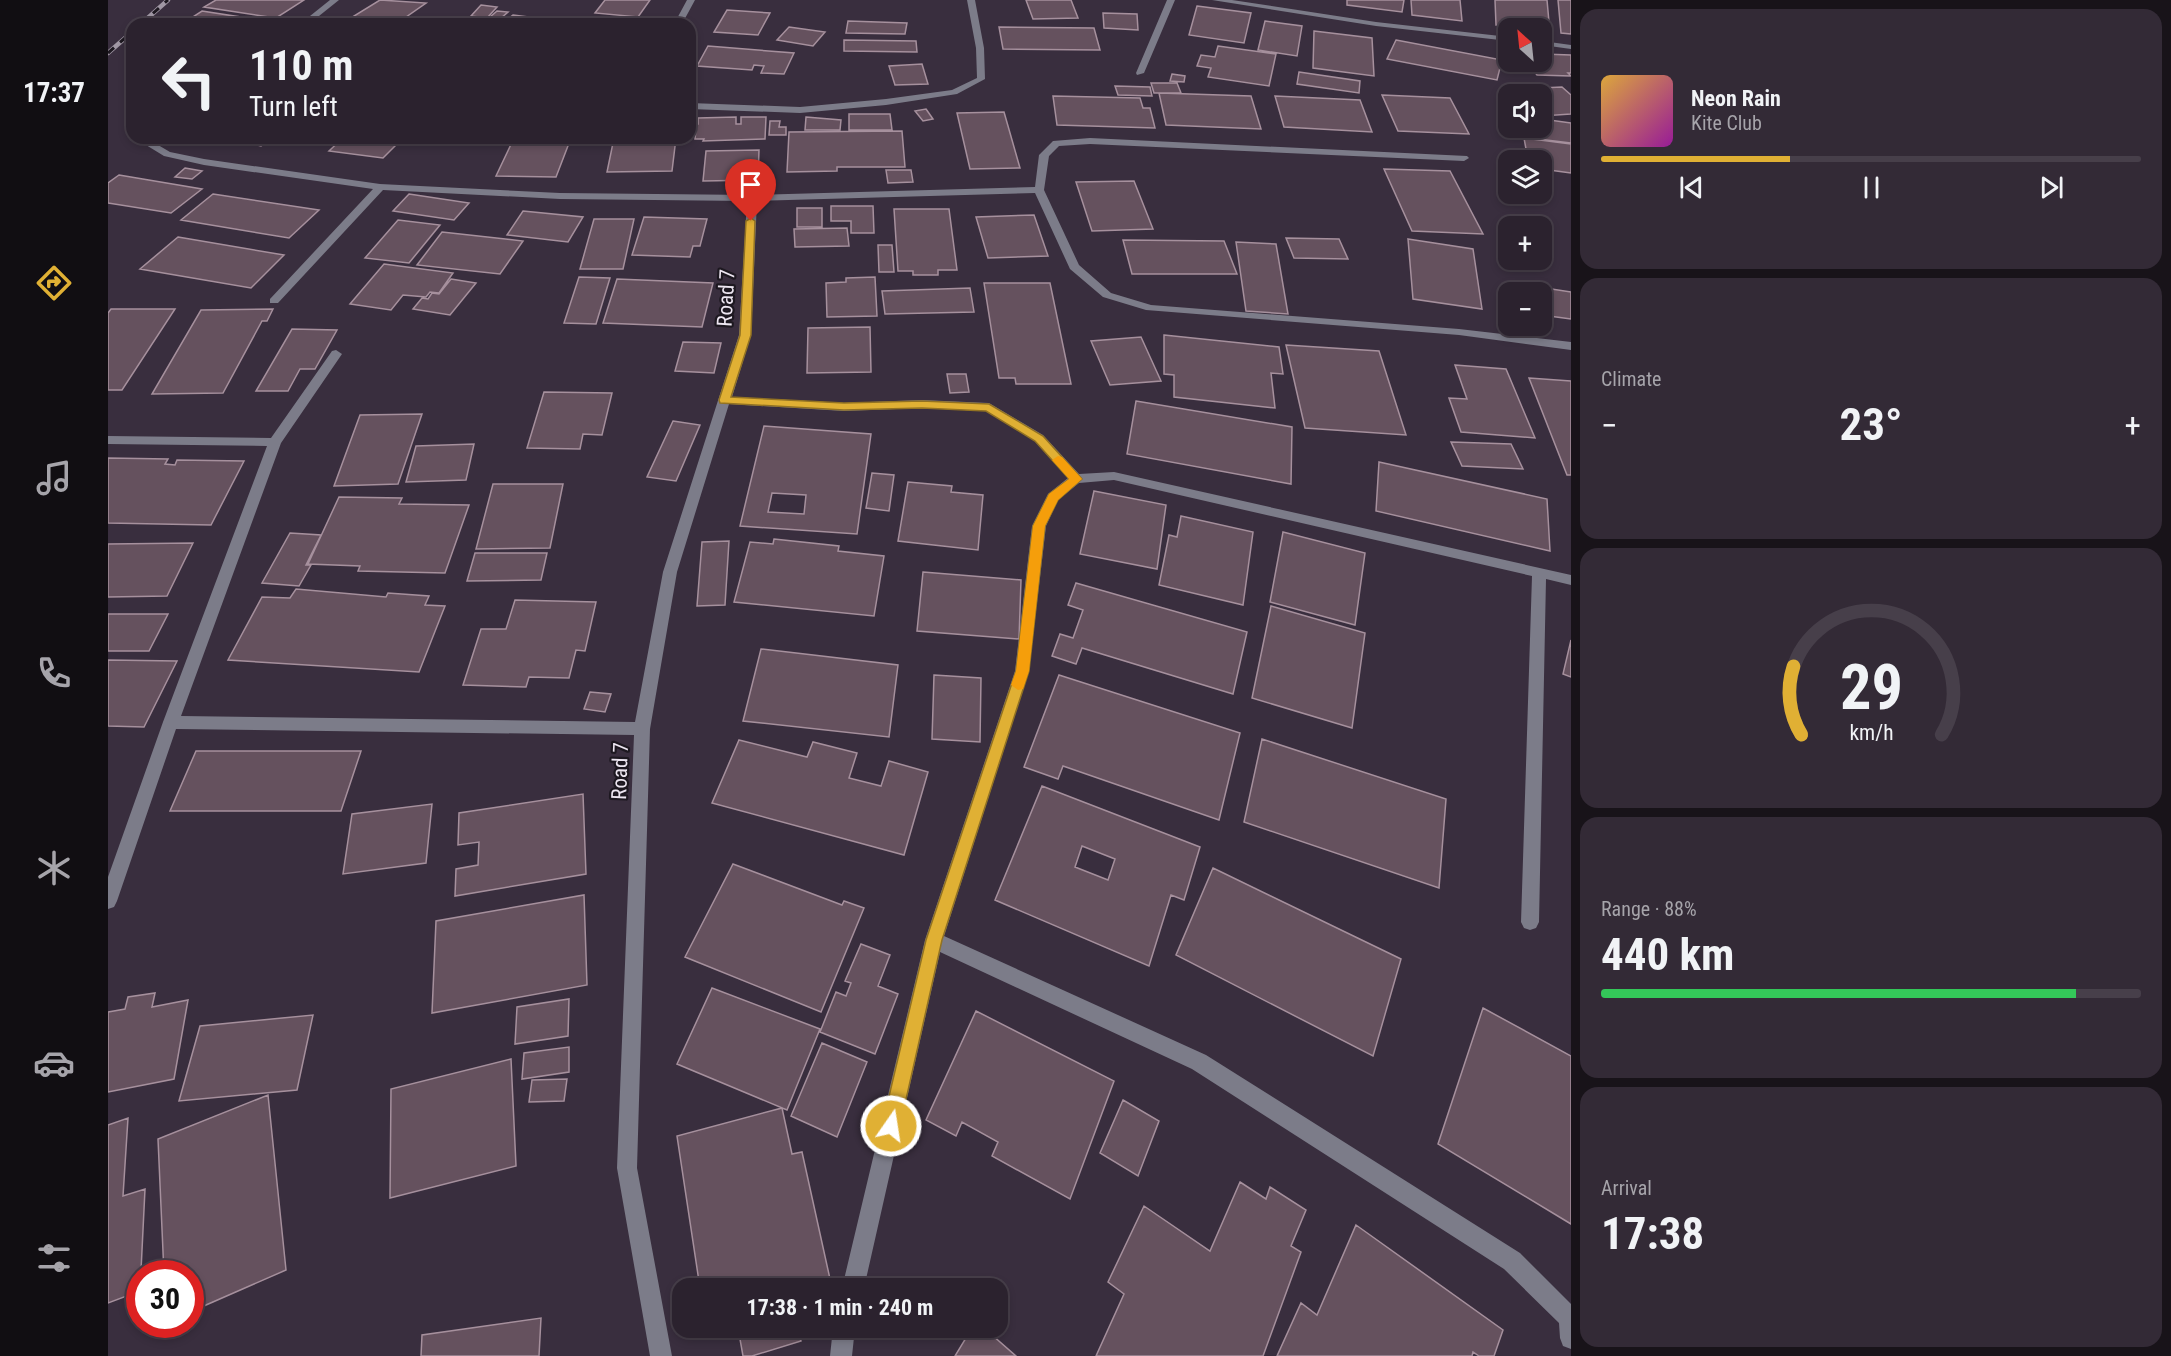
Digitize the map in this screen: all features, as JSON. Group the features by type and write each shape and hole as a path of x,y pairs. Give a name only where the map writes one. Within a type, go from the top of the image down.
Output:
{"street":[{"path":"312,18 335,0"},
{"path":"681,18 691,0"},
{"path":"696,106 801,110 886,102 954,92 981,79 980,48 971,0"},
{"path":"1140,73 1171,0"},
{"path":"1216,0 1376,24 1498,38"},
{"path":"1552,44 1571,47"},
{"path":"1464,158 1090,141 1056,143 1044,154 1039,190 1074,267 1107,295 1150,308 1459,332 1571,346"},
{"path":"151,144 166,154 204,162 380,187 560,196 752,198 1039,190"},
{"path":"274,301 380,187"},
{"name":"Road 7","path":"661,1356 627,1168 642,729 670,572 745,335 752,198"},
{"path":"108,902 171,722 275,442 336,354"},
{"path":"724,400 844,407 922,404 989,407 1039,438 1076,479"},
{"path":"108,440 275,442"},
{"path":"856,1278 934,940 1022,671 1039,526 1053,497 1076,479 1114,476 1571,580"},
{"path":"1530,922 1539,572"},
{"path":"171,722 642,729"},
{"path":"934,940 1199,1062 1512,1261 1570,1318 1571,1338"},
{"path":"841,1356 842,1338"}],"building":[{"path":"216,0 304,0 276,18 204,7"},
{"path":"380,0 426,3 405,18 351,18"},
{"path":"605,0 650,0 638,17 595,13"},
{"path":"1026,0 1071,0 1078,18 1033,19"},
{"path":"1347,0 1404,0 1402,12 1347,5"},
{"path":"1411,0 1460,0 1462,21 1412,15"},
{"path":"1495,0 1547,0 1549,18 1498,18 1498,25 1496,25"},
{"path":"1558,0 1571,0 1571,34 1561,33"},
{"path":"481,5 497,7 487,18 471,16"},
{"path":"1197,6 1251,13 1244,43 1189,35"},
{"path":"727,10 770,13 758,35 714,32"},
{"path":"202,11 247,18 191,18"},
{"path":"497,11 508,12 501,18 489,18"},
{"path":"1103,13 1137,14 1138,30 1104,28"},
{"path":"513,15 537,18 509,18"},
{"path":"848,21 907,23 905,34 846,33"},
{"path":"1265,21 1302,26 1297,56 1258,50"},
{"path":"789,27 825,32 813,46 777,40"},
{"path":"999,27 1094,28 1100,50 1003,49"},
{"path":"1314,31 1372,38 1374,76 1313,68"},
{"path":"844,40 916,41 917,52 844,51"},
{"path":"1396,40 1498,59 1499,72 1497,80 1387,59"},
{"path":"708,46 794,53 784,74 761,73 764,66 754,65 752,70 697,66"},
{"path":"1218,46 1276,54 1269,86 1208,77 1211,68 1197,66 1201,55 1215,57"},
{"path":"1552,54 1571,55 1571,73 1568,73 1571,76 1537,75 1535,72 1552,72"},
{"path":"922,64 928,84 895,85 889,66"},
{"path":"1299,72 1360,81 1359,93 1297,84"},
{"path":"1172,74 1185,76 1184,82 1170,81"},
{"path":"1151,83 1177,83 1181,93 1154,93"},
{"path":"1115,86 1150,87 1152,96 1118,95"},
{"path":"1552,87 1562,87 1571,95 1571,114 1552,115"},
{"path":"1159,93 1251,96 1261,129 1166,125"},
{"path":"1382,95 1450,98 1469,134 1398,131"},
{"path":"1053,96 1140,98 1143,108 1150,108 1155,128 1057,125"},
{"path":"1275,96 1360,100 1372,132 1284,127"},
{"path":"926,109 933,119 923,121 915,111"},
{"path":"1004,112 1020,168 970,169 957,113"},
{"path":"849,114 890,114 892,130 849,130"},
{"path":"736,117 736,124 741,124 741,117 766,117 765,139 703,141 704,139 696,139 698,118"},
{"path":"806,117 841,120 840,130 805,130"},
{"path":"1552,120 1571,123 1571,143 1530,138 1552,138"},
{"path":"770,121 780,121 779,127 786,127 786,135 769,135"},
{"path":"902,131 905,167 837,167 837,171 787,172 789,132"},
{"path":"1524,138 1571,144 1571,173 1552,170 1552,150 1526,150"},
{"path":"337,144 397,144 383,158 329,151"},
{"path":"511,144 569,144 556,177 496,176"},
{"path":"613,144 675,144 672,171 607,172"},
{"path":"759,150 758,180 703,181 706,151"},
{"path":"185,168 202,171 192,179 175,177"},
{"path":"1384,169 1450,171 1483,234 1412,231"},
{"path":"886,170 911,170 913,182 888,183"},
{"path":"119,175 202,189 171,213 108,203 108,183"},
{"path":"1134,181 1153,229 1092,231 1076,182"},
{"path":"213,194 319,210 289,238 181,220"},
{"path":"409,194 469,203 454,220 393,211"},
{"path":"831,206 873,206 874,233 851,233 851,221 831,221"},
{"path":"797,208 822,208 822,227 797,227"},
{"path":"894,209 949,209 957,270 938,270 938,275 913,275 913,271 898,271"},
{"path":"523,211 583,217 568,242 507,235"},
{"path":"1034,215 1048,256 988,258 976,217"},
{"path":"644,217 707,219 700,246 693,246 690,257 632,255"},
{"path":"594,219 634,219 623,269 580,269"},
{"path":"398,220 440,225 409,263 365,258"},
{"path":"847,228 849,246 795,247 794,229"},
{"path":"442,232 523,241 500,274 417,265"},
{"path":"178,237 284,255 251,288 140,269"},
{"path":"1286,238 1339,239 1348,259 1294,258"},
{"path":"1408,239 1473,249 1482,309 1413,299"},
{"path":"1123,240 1224,241 1237,274 1132,274"},
{"path":"1236,242 1276,244 1288,314 1246,311"},
{"path":"878,245 892,245 894,272 879,272"},
{"path":"384,264 453,273 439,293 430,292 426,297 403,295 391,310 350,304"},
{"path":"579,277 610,278 596,324 564,323"},
{"path":"875,277 877,316 827,317 826,283 846,282 846,278"},
{"path":"451,279 476,283 450,315 413,309 422,298 428,299 432,293 439,294"},
{"path":"617,279 713,283 702,327 603,323"},
{"path":"984,283 1050,283 1071,384 1016,384 1015,378 999,378"},
{"path":"970,288 974,312 885,314 882,291"},
{"path":"1552,289 1571,292 1571,319 1552,316"},
{"path":"111,309 175,309 122,390 108,390 108,313"},
{"path":"273,309 267,321 262,321 223,393 152,394 201,310"},
{"path":"870,327 871,372 807,373 808,328"},
{"path":"292,329 337,330 315,369 300,369 288,391 256,391"},
{"path":"1164,335 1279,347 1283,374 1271,373 1275,408 1174,397 1174,375 1164,374"},
{"path":"1141,337 1161,381 1110,385 1091,341"},
{"path":"683,342 721,343 714,373 675,371"},
{"path":"1286,345 1379,351 1406,435 1305,428"},
{"path":"1455,365 1506,369 1535,438 1461,432 1449,398 1467,399"},
{"path":"947,374 966,374 969,392 950,393"},
{"path":"1529,378 1571,381 1571,475 1567,475"},
{"path":"544,392 612,393 602,435 583,434 580,449 527,448"},
{"path":"1136,401 1292,427 1291,484 1127,454"},
{"path":"422,414 398,484 334,486 360,415"},
{"path":"673,421 700,425 676,481 647,477"},
{"path":"764,426 871,434 857,534 740,526","holes":["772,493 806,495 804,514 768,512"]},
{"path":"1451,442 1511,444 1523,469 1462,466"},
{"path":"474,444 466,480 406,482 416,446"},
{"path":"108,458 168,459 165,464 175,465 177,460 244,461 211,525 108,523"},
{"path":"1379,462 1547,499 1550,551 1376,511"},
{"path":"872,473 894,475 889,511 866,508"},
{"path":"908,482 952,486 951,492 983,495 978,550 898,541"},
{"path":"493,484 563,484 550,548 476,549"},
{"path":"1094,491 1166,505 1157,569 1080,554"},
{"path":"339,497 402,498 399,504 469,505 445,573 358,571 360,566 308,564"},
{"path":"1181,516 1253,532 1243,605 1159,585 1169,535 1177,537"},
{"path":"1283,532 1365,553 1355,625 1270,602"},
{"path":"290,533 321,535 306,565 311,565 299,586 262,583"},
{"path":"774,539 839,546 838,551 884,556 874,616 734,602 750,542 773,544"},
{"path":"729,541 725,605 697,606 702,542"},
{"path":"193,543 167,596 108,597 108,544"},
{"path":"475,553 547,553 541,580 467,581"},
{"path":"923,572 1021,580 1019,639 917,631"},
{"path":"1076,583 1247,632 1233,694 1082,648 1076,664 1052,656 1060,634 1073,638 1083,610 1068,605"},
{"path":"296,589 386,597 388,593 429,596 425,605 445,606 419,672 228,660 262,597 290,598"},
{"path":"515,600 596,602 585,651 576,650 569,678 529,677 526,687 463,685 481,629 506,629"},
{"path":"1271,606 1365,633 1352,728 1252,698"},
{"path":"108,614 168,614 149,651 108,651"},
{"path":"1571,640 1571,677 1563,674"},
{"path":"761,649 898,665 889,737 743,721"},
{"path":"108,660 177,661 144,727 108,726"},
{"path":"934,675 981,678 980,742 932,739"},
{"path":"1059,675 1240,733 1219,820 1063,766 1058,779 1024,767"},
{"path":"590,692 611,694 605,712 584,709"},
{"path":"1262,739 1446,799 1439,888 1244,822"},
{"path":"739,740 807,757 813,742 857,753 849,778 881,786 889,761 928,772 904,855 712,803"},
{"path":"196,751 361,751 341,811 170,811"},
{"path":"1042,786 1200,847 1184,900 1171,895 1149,966 995,900","holes":["1082,846 1115,859 1108,880 1075,867"]},
{"path":"583,794 586,874 455,896 456,869 478,865 479,842 458,845 459,813"},
{"path":"432,804 426,863 343,874 352,814"},
{"path":"733,864 842,905 844,901 864,908 821,1012 685,957"},
{"path":"1213,868 1401,959 1373,1056 1176,955"},
{"path":"584,895 587,985 432,1013 436,921"},
{"path":"861,944 890,955 878,986 898,994 875,1054 820,1032 836,992 846,996 851,983 845,981"},
{"path":"712,988 820,1029 787,1110 677,1064"},
{"path":"155,993 152,1007 188,1000 174,1079 108,1092 108,1012 125,1009 128,997"},
{"path":"569,999 568,1036 515,1044 517,1007"},
{"path":"1483,1008 1571,1056 1571,1224 1438,1144"},
{"path":"976,1011 1114,1081 1070,1199 992,1156 998,1142 962,1122 956,1136 926,1120"},
{"path":"313,1015 297,1090 179,1101 200,1026"},
{"path":"822,1043 867,1062 837,1137 791,1116"},
{"path":"569,1047 569,1072 522,1079 524,1053"},
{"path":"511,1059 516,1166 390,1198 391,1089"},
{"path":"567,1079 564,1101 529,1102 532,1080"},
{"path":"268,1095 286,1270 204,1306 204,1260 163,1260 158,1139"},
{"path":"1123,1100 1159,1121 1138,1176 1100,1153"},
{"path":"782,1108 792,1154 802,1152 830,1278 698,1278 677,1136"},
{"path":"128,1118 123,1196 145,1189 142,1260 126,1260 126,1296 108,1303 108,1125"},
{"path":"1240,1182 1266,1199 1270,1187 1306,1210 1291,1246 1301,1252 1263,1356 1096,1356 1124,1294 1108,1282 1144,1206 1210,1251"},
{"path":"1356,1225 1503,1330 1494,1356 1479,1356 1473,1352 1472,1356 1277,1356 1301,1303 1317,1315"},
{"path":"541,1318 539,1356 421,1356 422,1335"},
{"path":"740,1338 800,1338 801,1341 752,1356 743,1356"},
{"path":"966,1338 995,1338 1016,1356 955,1356"}],"railway":[{"path":"148,18 168,0"},
{"path":"108,53 126,37"}],"slow traffic":[{"path":"1018,685 1022,671 1039,526 1053,497 1076,479 1058,460"}],"route":[{"path":"751,221 745,335 724,400 844,407 922,404 989,407 1039,438 1076,479 1053,497 1039,526 1022,671 934,940 891,1126"}]}
